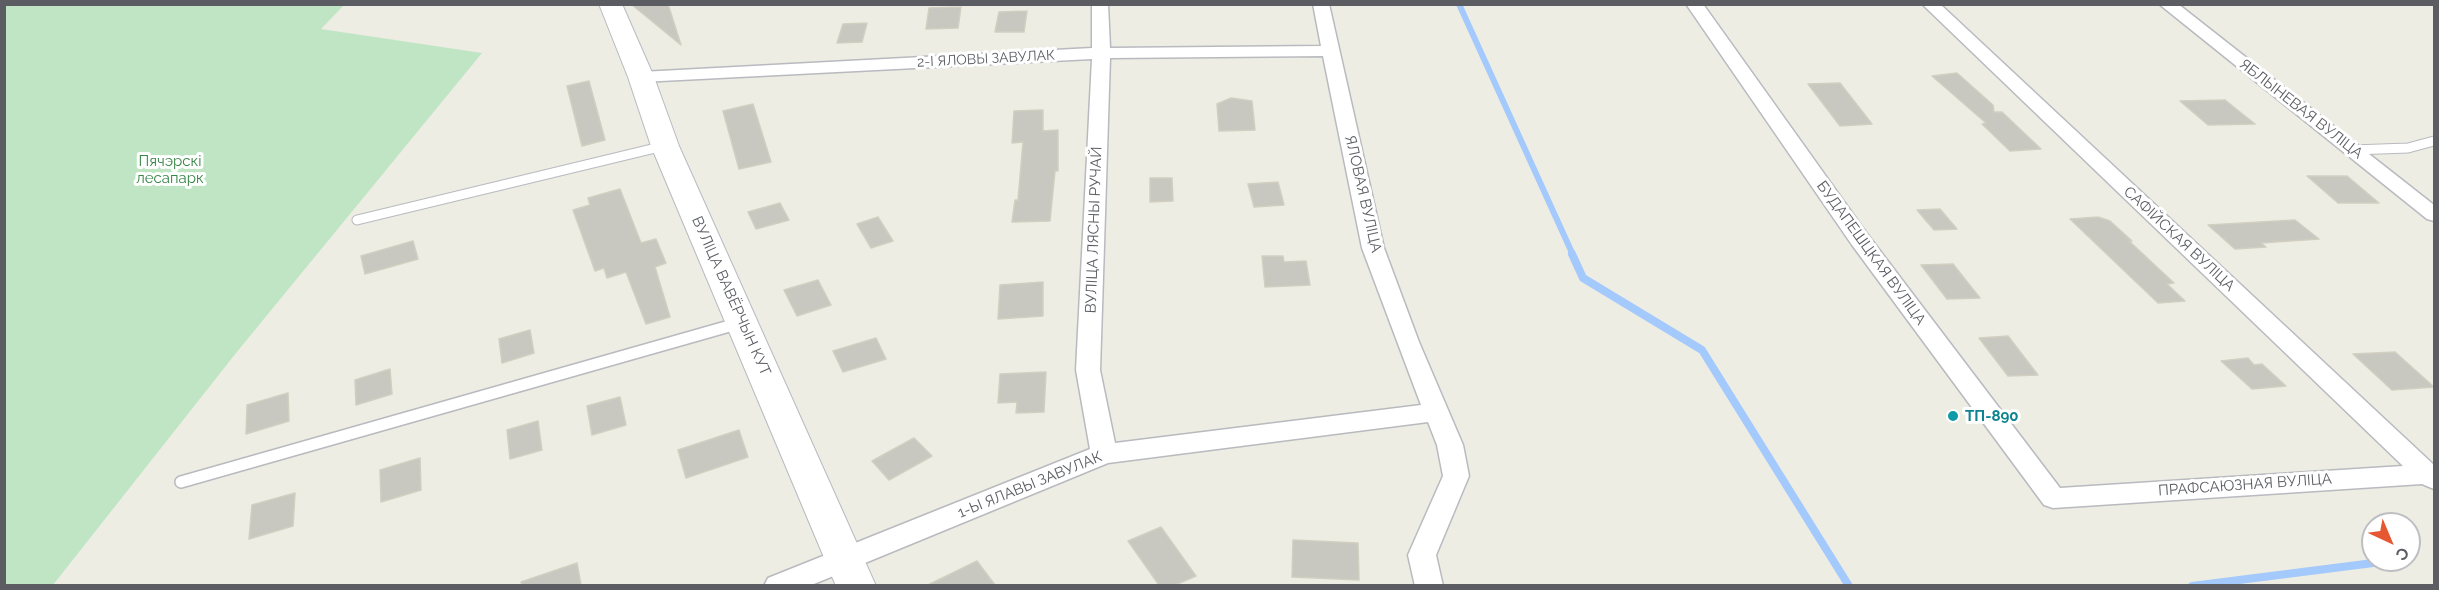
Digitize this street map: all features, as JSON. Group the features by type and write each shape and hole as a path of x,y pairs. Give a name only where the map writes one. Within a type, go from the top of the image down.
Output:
{"street":[{"name":"ВУЛІЦА ВАВЁРЧЫН КУТ","path":"610,4 641,76 665,146 850,572"},
{"name":"ВУЛІЦА ЛЯСНЫ РУЧАЙ","path":"1100,4 1101,54 1088,370 1104,454"},
{"name":"ЯЛОВАЯ ВУЛІЦА","path":"1321,4 1373,248 1450,445 1456,476 1422,555 1428,585"},
{"name":"БУДАПЕШЦКАЯ ВУЛІЦА","path":"1694,4 1860,240 2053,498"},
{"name":"САФІЙСКАЯ ВУЛІЦА","path":"1930,4 2431,476"},
{"name":"ЯБЛЫНЕВАЯ ВУЛІЦА","path":"2167,4 2434,215"},
{"name":"2-І ЯЛОВЫ ЗАВУЛАК","path":"641,76 1101,54 1332,51"},
{"name":"1-Ы ЯЛАВЫ ЗАВУЛАК","path":"778,585 850,572 1104,454 1437,412"},
{"name":"ПРАФСАЮЗНАЯ ВУЛІЦА","path":"2053,498 2431,476"}],"lane":[{"path":"2353,150 2408,148 2434,141"},
{"path":"357,219 665,146"},
{"path":"182,482 743,322"}],"green space":[{"name":"Пячэрскі лесапарк","path":"4,5 344,5 321,29 482,53 236,353 53,585 5,585"}],"building":[{"path":"631,4 668,4 681,45"},
{"path":"961,7 958,28 926,29 929,8"},
{"path":"1027,11 1024,32 995,32 999,12"},
{"path":"867,23 862,42 837,43 843,24"},
{"path":"1957,73 1993,105 1994,112 2002,112 2041,149 2010,151 1982,124 1986,123 1932,76"},
{"path":"589,81 605,140 582,146 567,86"},
{"path":"1840,83 1872,124 1840,126 1808,84"},
{"path":"1231,98 1252,101 1255,130 1219,131 1217,104"},
{"path":"2225,100 2255,124 2208,125 2180,101"},
{"path":"753,104 771,162 739,169 723,111"},
{"path":"1043,110 1043,131 1058,130 1058,171 1055,171 1050,221 1012,222 1015,200 1018,200 1023,142 1012,143 1014,111"},
{"path":"2307,176 2347,176 2379,203 2338,203"},
{"path":"1150,178 1172,178 1173,201 1150,202"},
{"path":"1278,182 1284,205 1254,207 1248,184"},
{"path":"620,189 641,243 656,239 666,263 655,267 670,317 646,324 626,272 607,278 604,268 595,271 573,210 590,205 588,198"},
{"path":"780,203 789,220 756,229 748,212"},
{"path":"1940,209 1957,229 1934,230 1917,210"},
{"path":"878,217 893,241 871,248 857,224"},
{"path":"2098,217 2110,221 2132,241 2129,241 2174,283 2167,284 2185,301 2158,303 2070,219"},
{"path":"2295,220 2319,239 2261,243 2266,247 2235,249 2208,225"},
{"path":"413,241 418,259 365,274 361,256"},
{"path":"1262,256 1283,256 1284,262 1306,261 1310,285 1265,287"},
{"path":"1953,264 1980,298 1947,299 1921,265"},
{"path":"818,280 831,305 797,316 784,290"},
{"path":"1043,282 1043,316 998,319 1000,285"},
{"path":"530,330 534,353 502,363 499,339"},
{"path":"2008,336 2038,375 2008,376 1979,338"},
{"path":"876,338 886,359 843,372 833,351"},
{"path":"2395,352 2434,387 2392,390 2353,354"},
{"path":"2248,358 2254,365 2262,364 2286,386 2252,389 2221,361"},
{"path":"390,369 392,394 356,405 355,380"},
{"path":"1046,372 1044,412 1016,413 1017,402 998,403 1000,374"},
{"path":"288,393 289,421 246,434 247,405"},
{"path":"620,397 626,425 592,435 587,406"},
{"path":"538,421 542,450 510,459 507,430"},
{"path":"739,430 748,457 686,478 678,450"},
{"path":"914,438 932,456 889,480 872,461"},
{"path":"420,458 421,490 381,502 380,470"},
{"path":"295,493 293,526 249,539 252,505"},
{"path":"1161,527 1196,576 1175,585 1159,585 1128,541"},
{"path":"1293,540 1358,543 1359,580 1292,577"},
{"path":"977,561 995,585 928,585"},
{"path":"577,563 581,585 522,585 521,582"}],"waterway":[{"path":"1459,4 1573,255"},
{"path":"1572,254 1583,278 1702,350 1849,586"},
{"path":"2192,586 2361,565"}],"place":[{"name":"ТП-890","path":"1953,416"}]}
